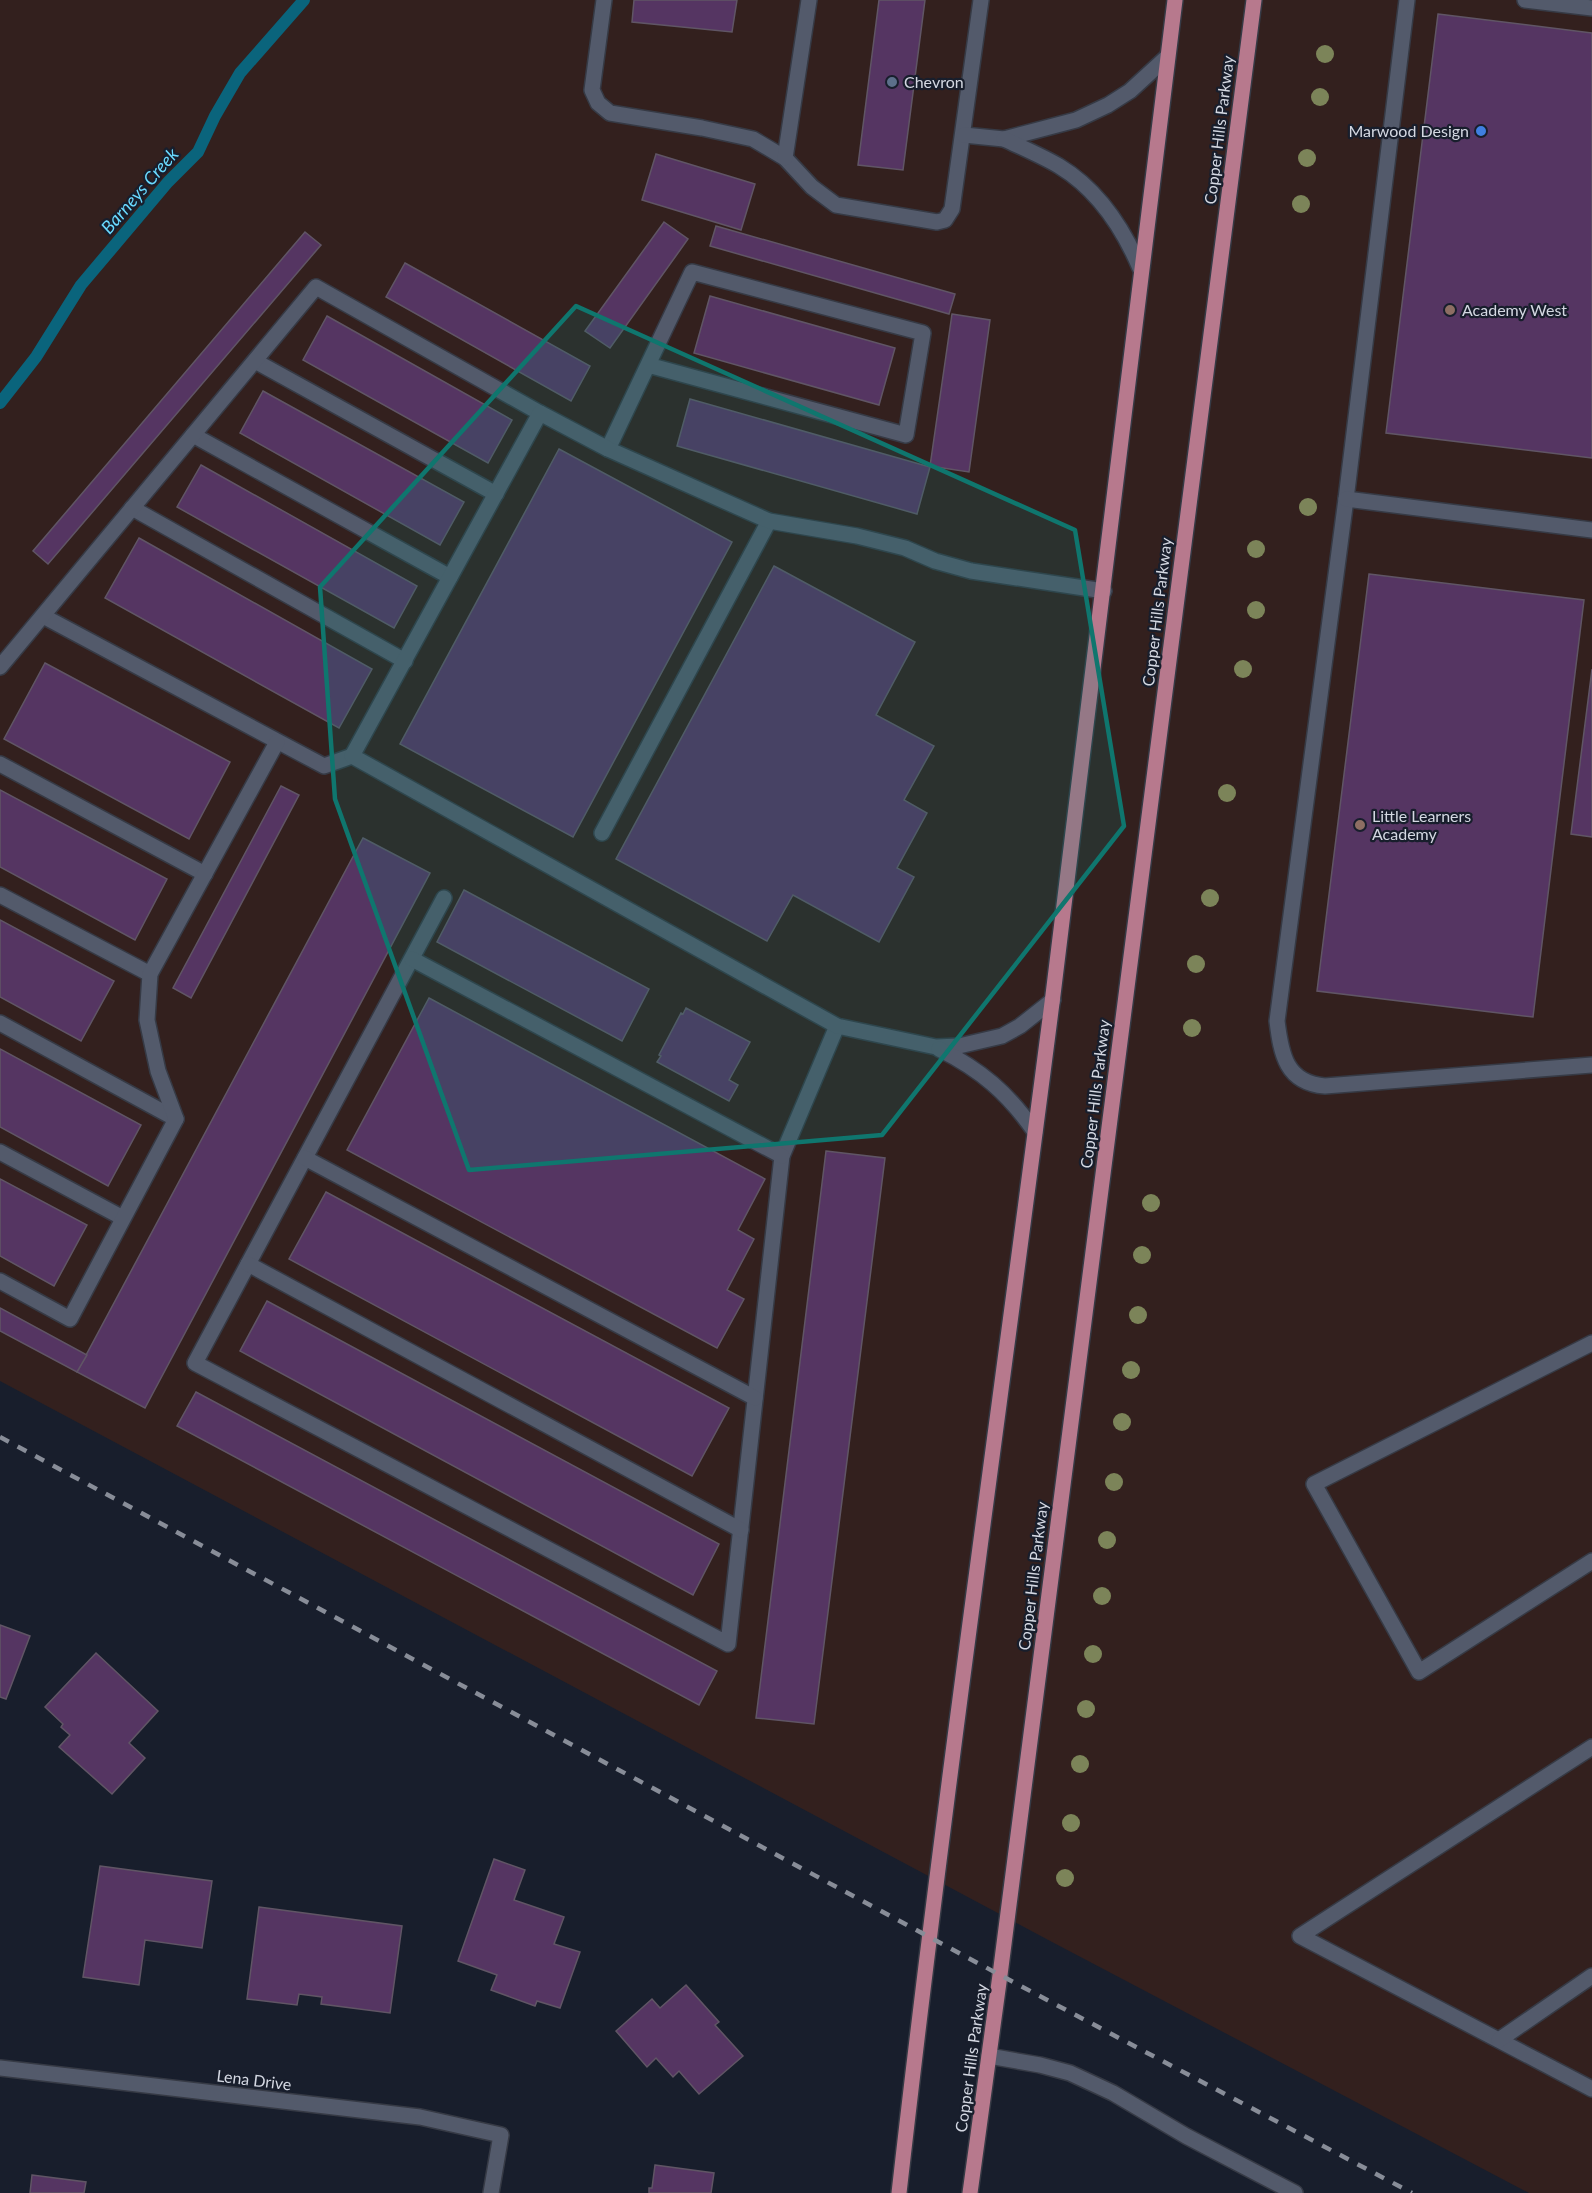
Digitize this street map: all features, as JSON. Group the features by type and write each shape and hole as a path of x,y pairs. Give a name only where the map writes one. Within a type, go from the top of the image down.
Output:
{"main road":[{"path":"899,2193 928,1936 1053,1000 1104,591 1140,267 1175,0"},
{"name":"Copper Hills Parkway","path":"970,2193 1254,0"}],"street":[{"path":"604,0 592,90 597,103 610,112 702,128 753,140 785,158 812,187 836,205 937,222 945,220 952,209 981,0"},
{"path":"785,158 809,0"},
{"path":"1407,0 1346,498 1277,1021 1280,1049 1292,1072 1304,1081 1325,1086 1592,1065"},
{"path":"1525,0 1592,8"},
{"path":"964,135 1004,139 1076,120 1108,105 1130,91 1167,57"},
{"path":"1004,139 1060,167 1083,184 1117,224 1140,267"},
{"path":"608,449 692,272 923,333 906,435 648,366"},
{"path":"0,667 316,287 608,449 769,521 857,536 905,548 935,561 971,571 1104,591"},
{"path":"255,361 496,494"},
{"path":"43,616 324,766 352,756 540,413"},
{"path":"193,435 450,577"},
{"path":"1346,498 1592,530"},
{"path":"132,508 405,661"},
{"path":"602,833 769,521"},
{"path":"0,1281 70,1319 176,1119 158,1071 147,1020 150,974 277,742"},
{"path":"352,756 837,1026 936,1047 959,1046 1002,1036 1020,1026 1053,1000"},
{"path":"0,764 205,874"},
{"path":"0,895 150,974"},
{"path":"444,898 195,1363 728,1644 782,1156 837,1026"},
{"path":"412,959 782,1156"},
{"path":"0,1023 176,1119"},
{"path":"936,1047 977,1071 999,1088 1019,1109 1035,1132"},
{"path":"0,1152 123,1218"},
{"path":"305,1158 755,1398"},
{"path":"248,1264 741,1530"},
{"path":"1592,1343 1314,1484 1419,1672 1592,1562"},
{"path":"1592,1747 1300,1936 1592,2089"},
{"path":"1499,2040 1592,1976"},
{"path":"989,2056 1070,2073 1113,2093 1186,2136 1295,2193"},
{"name":"Lena Drive","path":"0,2068 420,2117 501,2135 491,2193"}],"highlighted area":[{"path":"576,306 1075,530 1124,826 882,1135 469,1170 335,799 320,587"}],"shaded area":[{"path":"0,0 1592,0 1592,2193 1529,2193 1054,1943 0,1381"}],"building":[{"path":"634,0 737,0 732,32 632,22"},
{"name":"Chevron","path":"879,0 925,0 903,170 858,165"},
{"path":"1438,14 1592,33 1592,458 1386,433"},
{"path":"656,154 755,184 741,230 642,200"},
{"path":"664,222 688,239 610,348 585,331"},
{"path":"716,226 955,294 949,314 710,246"},
{"path":"305,232 321,245 48,564 33,551"},
{"path":"405,263 590,366 571,401 386,297"},
{"path":"710,296 895,348 879,405 694,353"},
{"path":"952,314 990,320 969,472 930,466"},
{"path":"327,316 512,420 488,463 303,360"},
{"path":"263,391 464,502 440,545 240,433"},
{"path":"690,399 930,467 917,514 677,446"},
{"path":"559,449 732,542 573,837 400,744"},
{"path":"201,465 417,586 394,628 177,507"},
{"path":"139,538 372,669 339,728 105,598"},
{"path":"774,566 915,642 876,715 934,746 904,800 927,813 897,868 914,877 879,942 793,895 767,941 616,859"},
{"path":"1369,574 1584,600 1533,1017 1317,991"},
{"path":"45,663 230,762 189,839 4,739"},
{"path":"1592,669 1592,837 1571,834"},
{"path":"281,786 299,795 191,998 173,988"},
{"path":"0,790 167,879 135,940 0,867"},
{"path":"363,838 430,873 145,1408 77,1372"},
{"path":"464,890 649,989 622,1041 437,942"},
{"path":"0,920 114,981 81,1041 0,997"},
{"path":"429,998 765,1179 738,1230 754,1239 727,1290 744,1299 717,1348 347,1150"},
{"path":"686,1008 750,1042 729,1080 738,1085 729,1101 657,1062 681,1013 683,1014"},
{"path":"0,1049 141,1125 108,1186 0,1127"},
{"path":"826,1151 885,1158 814,1724 756,1718"},
{"path":"0,1179 87,1225 54,1286 0,1256"},
{"path":"326,1192 729,1408 692,1476 289,1259"},
{"path":"267,1301 719,1544 693,1595 240,1351"},
{"path":"0,1308 87,1355 77,1372 0,1331"},
{"path":"196,1392 717,1671 699,1705 177,1426"},
{"path":"0,1625 30,1636 6,1699 0,1697"},
{"path":"96,1653 158,1711 129,1743 145,1758 112,1794 59,1747 70,1735 61,1727 63,1724 45,1707"},
{"path":"494,1859 525,1870 514,1900 564,1917 554,1944 580,1952 560,2008 537,2001 535,2006 491,1990 497,1975 458,1961"},
{"path":"100,1866 212,1881 202,1948 145,1940 139,1985 83,1977"},
{"path":"259,1907 402,1926 390,2013 321,2004 322,1997 299,1994 297,2005 247,1999"},
{"path":"686,1985 719,2022 715,2025 743,2056 699,2094 679,2071 673,2077 656,2058 647,2067 616,2031 652,1999 660,2008"},
{"path":"655,2165 714,2173 711,2193 649,2193 649,2188 652,2188"},
{"path":"32,2175 86,2182 84,2193 30,2193"}],"waterway":[{"name":"Barneys Creek","path":"0,403 36,357 81,285 168,182 198,152 215,116 240,73 304,0"}],"railway":[{"path":"0,1437 1000,1975 1412,2193"}],"place":[{"name":"Chevron","path":"892,82"},
{"name":"Marwood Design","path":"1481,131"},
{"name":"Academy West","path":"1450,310"},
{"name":"Little Learners Academy","path":"1360,825"}]}
